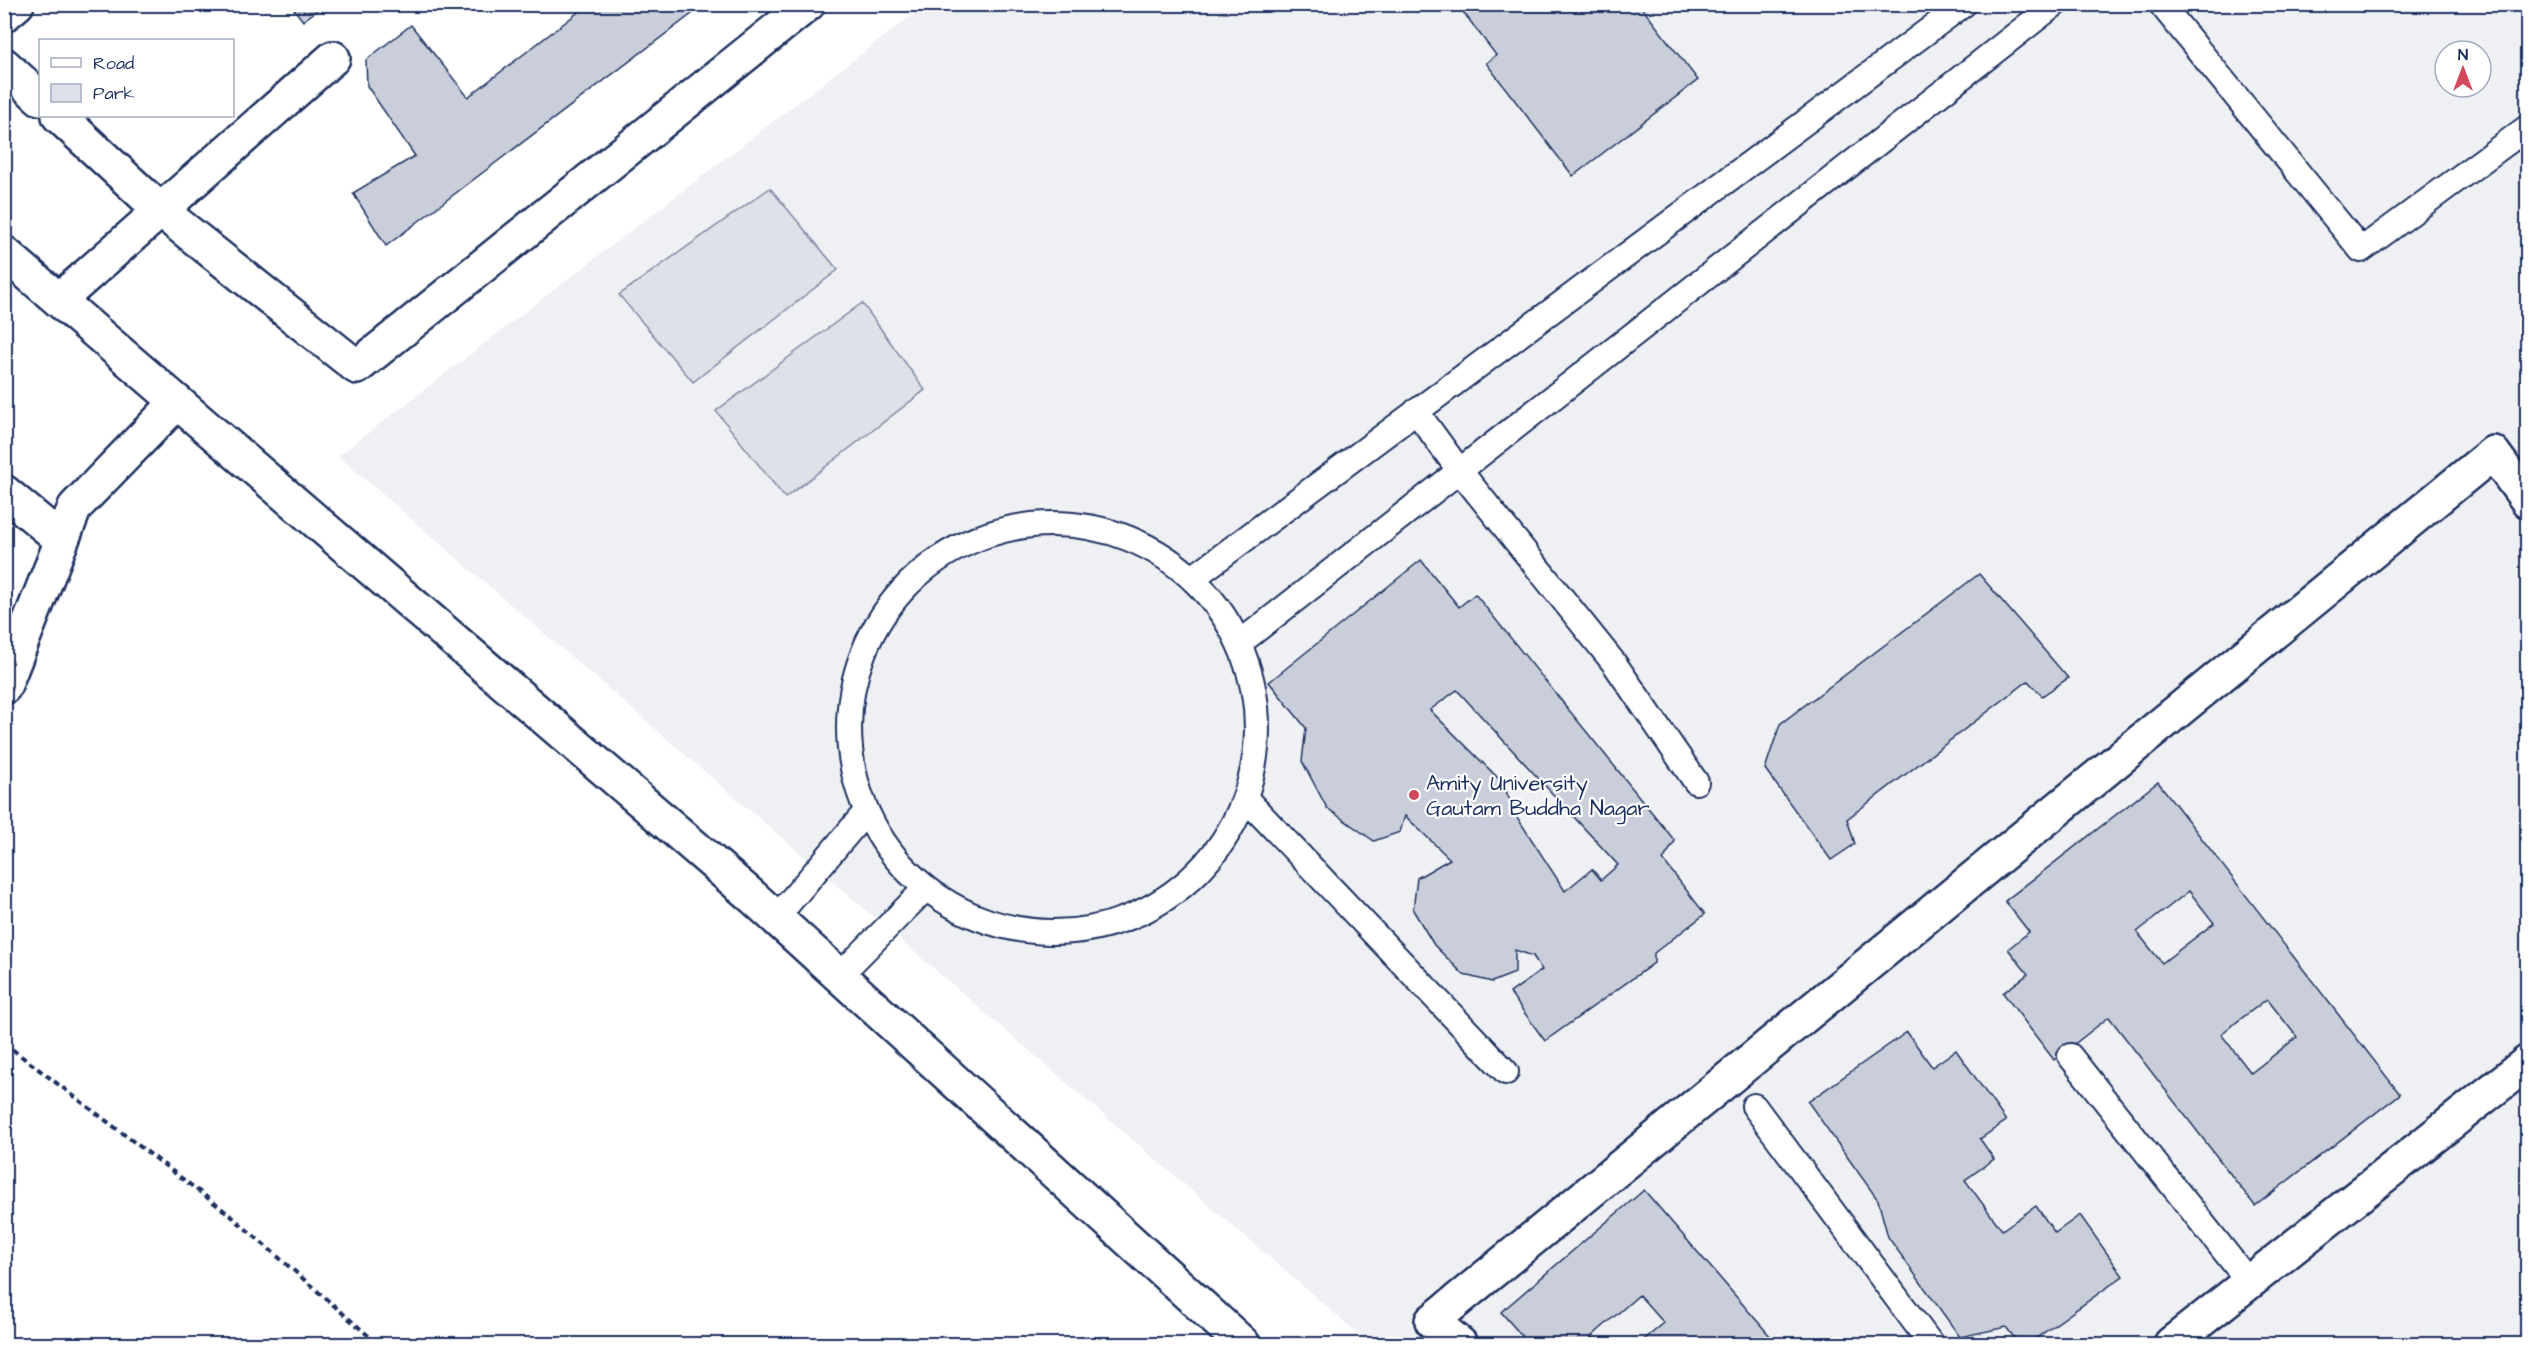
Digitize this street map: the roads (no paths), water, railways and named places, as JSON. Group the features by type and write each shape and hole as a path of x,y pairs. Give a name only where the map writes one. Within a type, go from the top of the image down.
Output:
{"street":[{"path":"4,15 17,4"},
{"path":"60,117 160,210 357,367 808,4"},
{"path":"59,300 333,58"},
{"path":"4,65 39,97"},
{"path":"4,253 776,918 1243,1344"},
{"path":"4,687 75,507 177,402"},
{"path":"1460,1344 1432,1321 2493,453 2528,501"},
{"path":"4,492 62,540"},
{"path":"2171,1344 2528,1062"}],"lane":[{"path":"1194,577 1964,4"},
{"path":"1241,642 2055,4"},
{"path":"2161,4 2361,250 2528,127"},
{"path":"1416,411 1459,470 1614,663 1696,782"},
{"path":"1045,522 1125,535 1194,577 1241,642 1260,720 1247,800 1205,868 1139,915 1060,934 981,921 924,890 864,814 845,736 858,656 901,588 966,540 1045,522"},
{"path":"1247,800 1506,1072"},
{"path":"776,918 864,814"},
{"path":"839,976 924,890"},
{"path":"2070,1056 2249,1282"},
{"path":"1754,1106 1931,1344"}],"place":[{"name":"Amity University Gautam Buddha Nagar","path":"1414,795"}]}
